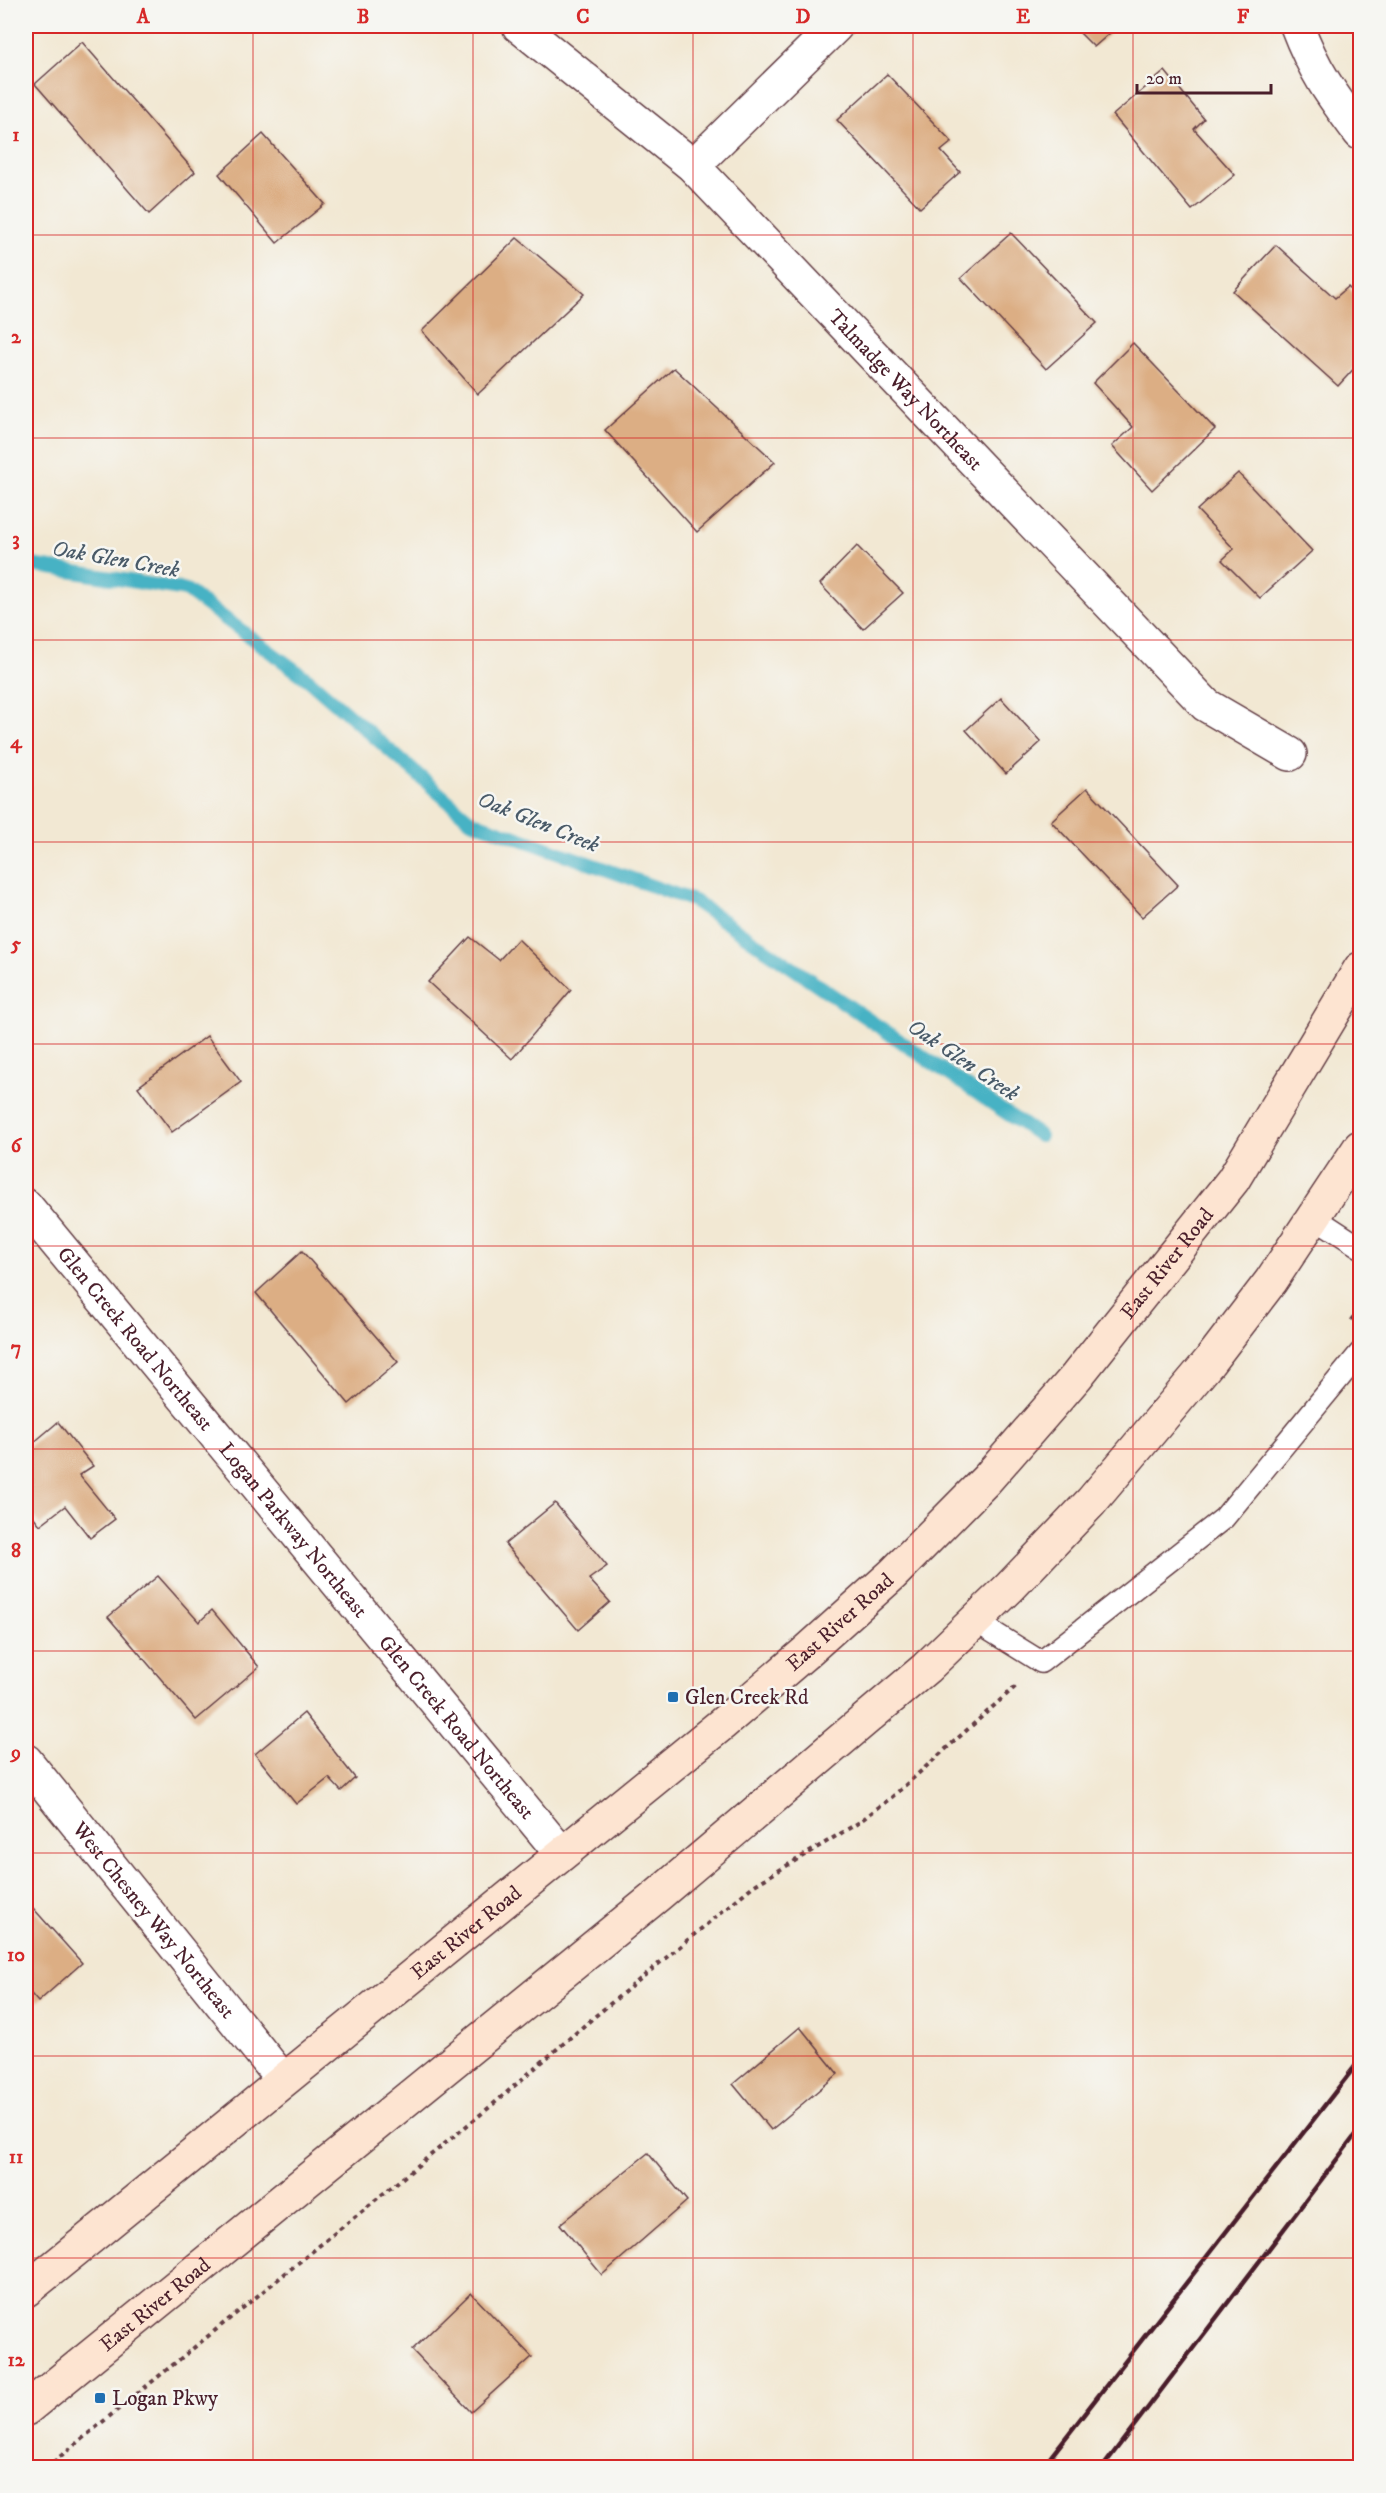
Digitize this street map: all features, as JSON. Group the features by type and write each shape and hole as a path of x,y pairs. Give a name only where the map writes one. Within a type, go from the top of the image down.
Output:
{"main road":[{"name":"East River Road","path":"26,2290 805,1653 893,1574 987,1479 1128,1314 1233,1180 1360,969"},
{"name":"East River Road","path":"26,2409 658,1895 926,1668 1091,1502 1209,1362 1271,1281 1360,1147"}],"street":[{"name":"Talmadge Way Northeast","path":"519,26 693,166 1206,705 1290,754"},
{"path":"693,166 836,26"},
{"path":"1297,26 1310,61 1360,133"},
{"name":"Glen Creek Road Northeast","path":"29,1208 561,1853"},
{"name":"West Chesney Way Northeast","path":"26,1761 283,2080"}],"lane":[{"path":"1314,1217 1360,1247"},
{"path":"975,1621 1041,1662 1224,1518 1360,1353"}],"path":[{"path":"1345,1326 1360,1309"},
{"path":"46,2468 491,2106 593,2018 753,1886 858,1823 892,1797 1041,1662"}],"building":[{"path":"1073,26 1118,26 1094,47"},
{"path":"82,42 195,172 149,214 35,84"},
{"path":"1165,71 1204,119 1194,129 1235,175 1192,210 1113,115"},
{"path":"887,74 952,142 941,151 960,172 920,208 837,120"},
{"path":"263,134 325,204 277,243 219,174"},
{"path":"1011,233 1097,323 1046,369 961,278"},
{"path":"517,238 584,294 478,394 422,331"},
{"path":"1276,245 1335,298 1348,287 1360,299 1360,362 1338,386 1233,291"},
{"path":"1133,343 1215,429 1152,490 1112,446 1133,427 1093,383"},
{"path":"674,368 775,462 697,532 605,430"},
{"path":"1238,473 1312,551 1260,598 1222,560 1234,549 1197,510"},
{"path":"857,546 903,593 863,629 820,584"},
{"path":"1001,698 1041,742 1006,774 966,730"},
{"path":"26,783 32,787 26,795"},
{"path":"1087,788 1178,885 1142,917 1051,821"},
{"path":"470,937 499,960 518,939 571,990 512,1059 428,982"},
{"path":"207,1036 241,1082 172,1132 138,1087"},
{"path":"302,1251 398,1362 349,1404 256,1293"},
{"path":"58,1422 93,1466 79,1475 115,1519 90,1538 65,1506 40,1525 26,1507 26,1449"},
{"path":"555,1503 607,1566 589,1579 610,1602 578,1630 505,1544"},
{"path":"158,1576 199,1622 212,1610 259,1667 196,1720 108,1617"},
{"path":"304,1713 355,1778 341,1791 329,1778 296,1804 255,1754"},
{"path":"33,1908 82,1963 38,2002 26,1988 26,1915"},
{"path":"800,2027 838,2074 771,2130 733,2084"},
{"path":"648,2153 687,2201 602,2275 560,2224"},
{"path":"471,2293 532,2357 471,2412 412,2350"}],"waterway":[{"name":"Oak Glen Creek","path":"26,564 186,590 310,681 471,821 694,901 1040,1136"}],"railway":[{"path":"1042,2468 1360,2060"},
{"path":"1102,2468 1360,2129"}],"place":[{"name":"Glen Creek Rd","path":"673,1697"},
{"name":"Logan Pkwy","path":"100,2398"}]}
